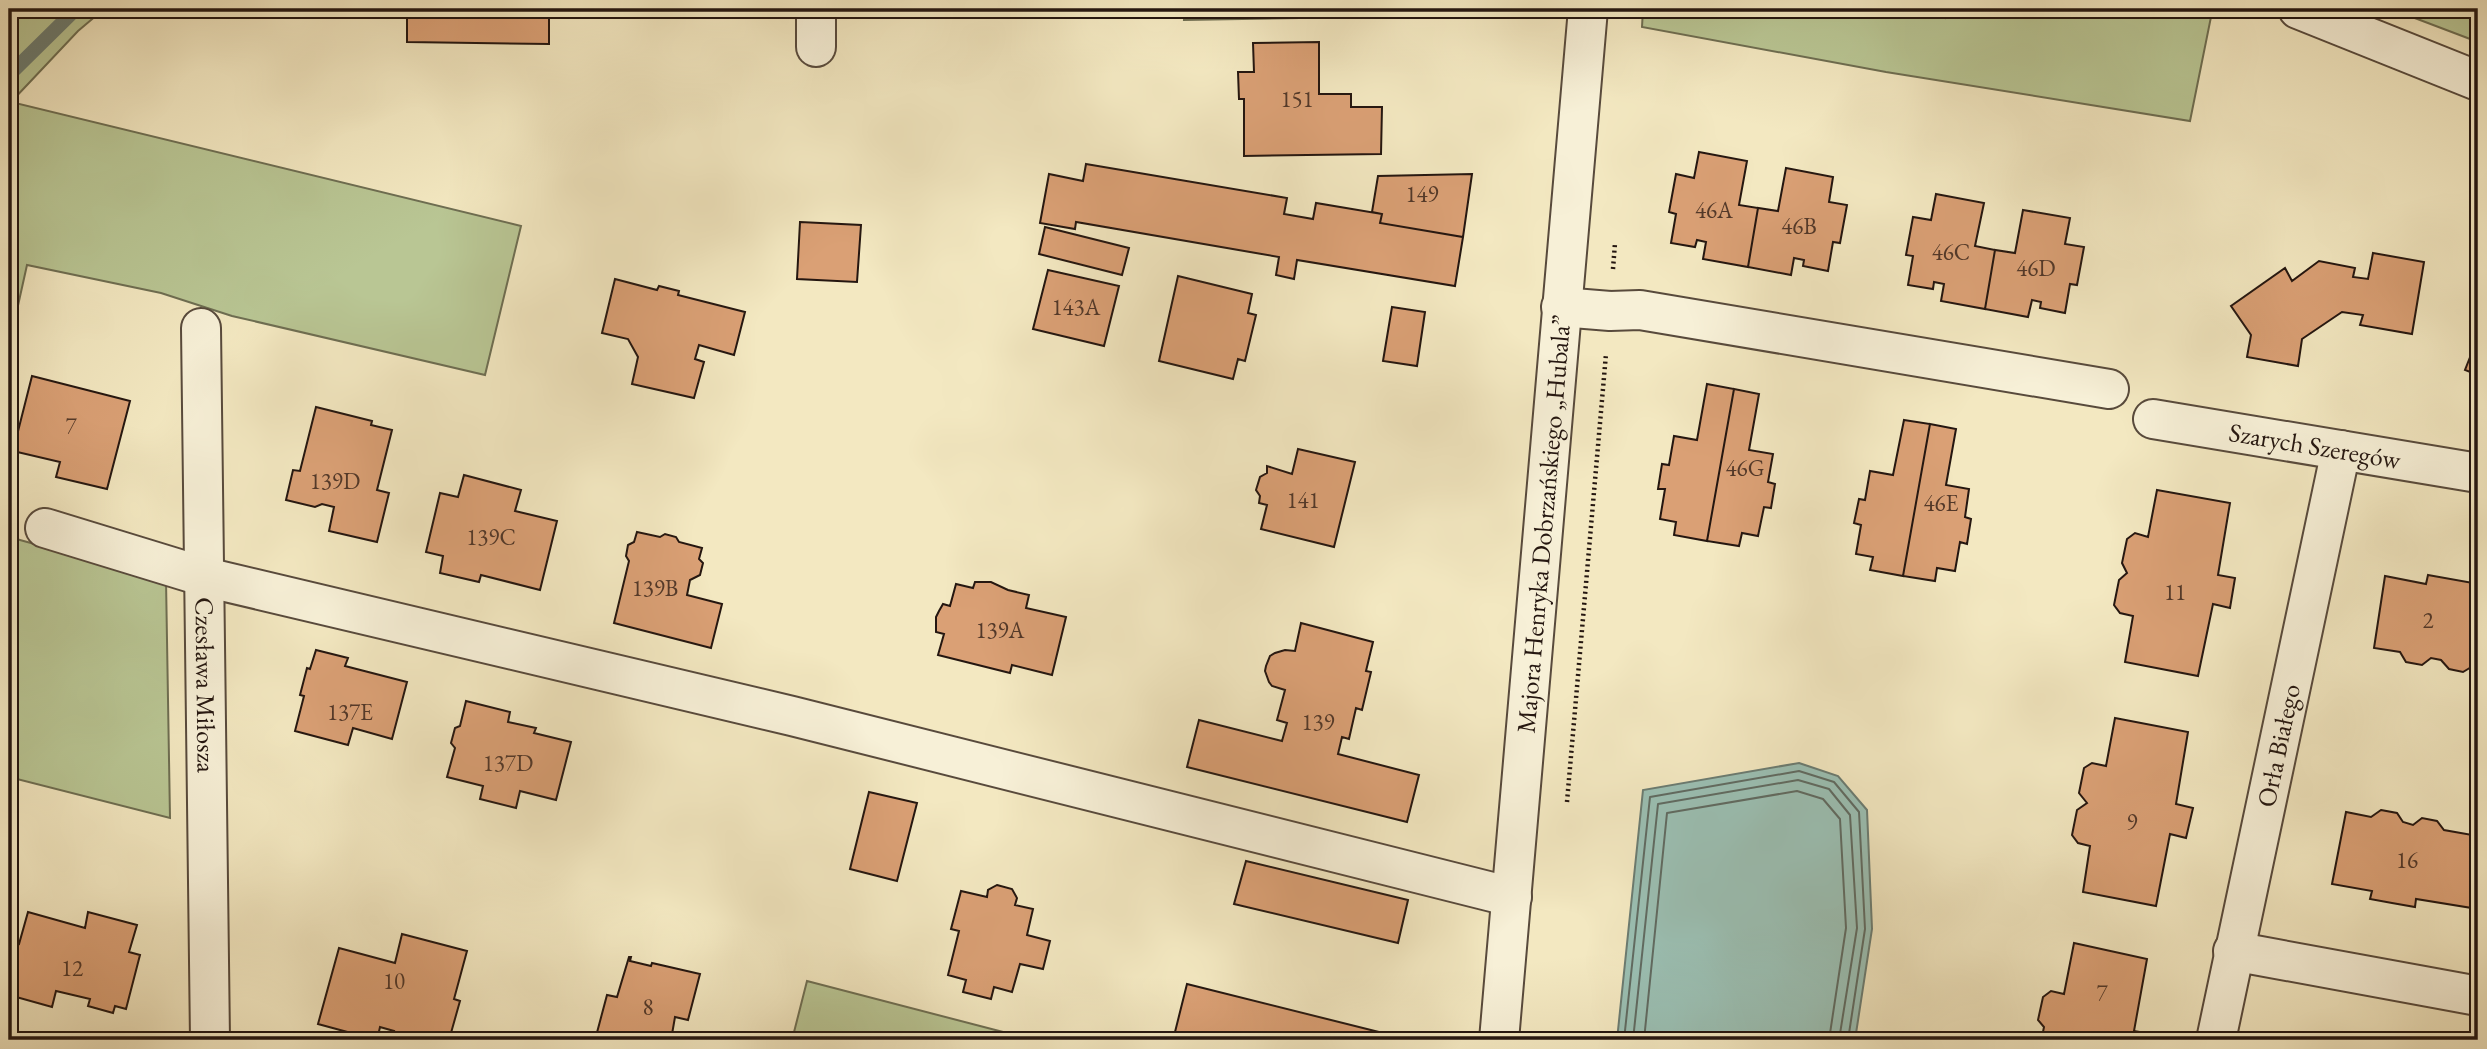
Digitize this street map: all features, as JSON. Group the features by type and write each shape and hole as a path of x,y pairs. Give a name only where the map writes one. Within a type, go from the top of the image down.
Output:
{"street":[{"path":"816,9 816,47"},
{"name":"Majora Henryka Dobrzańskiego „Hubala”","path":"1500,1040 1588,9"},
{"path":"2298,9 2478,81"},
{"path":"1561,307 1610,312 1640,310 2109,389"},
{"name":"Czesława Miłosza","path":"201,328 210,1040"},
{"name":"Szarych Szeregów","path":"2154,419 2478,473"},
{"name":"Orła Białego","path":"2216,1040 2341,450"},
{"path":"45,528 205,577 792,716 1512,897"},
{"path":"2233,951 2478,996"}],"green space":[{"path":"9,9 104,9 78,31 11,102 521,226 485,375 232,316 161,293 27,265 9,346"},
{"path":"1185,9 1536,9 1536,14 1184,20"},
{"path":"1643,9 1898,9 1945,18 1947,9 2203,9 2212,12 2190,121 1886,72 1642,27"},
{"path":"2391,9 2478,9 2478,42"},
{"path":"9,537 166,580 170,818 9,777"},
{"path":"807,981 1007,1033 1034,1040 792,1040"}],"water":[{"path":"1799,763 1838,776 1867,810 1872,929 1855,1040 1617,1040 1643,790"}],"building":[{"path":"407,9 549,9 549,44 407,42"},
{"path":"870,9 1026,9 1026,12"},
{"path":"1319,42 1319,94 1351,94 1351,107 1382,107 1381,154 1244,156 1244,99 1239,99 1238,72 1254,72 1253,43"},
{"path":"1699,152 1747,161 1739,205 1758,208 1748,267 1703,259 1706,242 1697,240 1695,247 1671,243 1676,214 1669,212 1676,174 1694,178"},
{"path":"1086,164 1287,198 1284,214 1313,219 1316,203 1382,214 1380,223 1463,237 1455,286 1297,260 1294,279 1276,275 1279,257 1076,222 1075,229 1040,223 1049,174 1083,181"},
{"path":"1786,168 1833,177 1829,202 1847,205 1840,243 1833,242 1828,271 1803,266 1804,260 1794,258 1791,275 1748,267 1758,208 1778,211"},
{"path":"1472,174 1463,237 1380,223 1382,214 1372,212 1378,176"},
{"path":"1936,194 1984,203 1975,246 1995,250 1985,309 1941,301 1944,284 1934,282 1933,289 1908,285 1913,256 1906,255 1913,217 1931,220"},
{"path":"2023,210 2070,218 2065,244 2084,247 2077,285 2070,284 2065,313 2040,308 2041,302 2032,300 2028,317 1985,309 1995,250 2015,253"},
{"path":"800,222 861,225 857,282 797,279"},
{"path":"1045,227 1129,248 1122,275 1039,254"},
{"path":"2373,253 2424,262 2412,334 2360,325 2363,315 2342,312 2302,339 2298,366 2247,357 2251,335 2231,306 2285,268 2292,281 2319,261 2355,268 2353,277 2368,279"},
{"path":"1048,270 1119,286 1104,346 1033,329"},
{"path":"1178,276 1252,294 1248,313 1256,315 1245,361 1238,359 1233,379 1159,361"},
{"path":"615,279 657,290 659,286 679,291 678,295 745,312 734,355 699,345 695,359 704,362 694,398 632,384 638,357 628,339 602,333"},
{"path":"1392,307 1425,312 1417,366 1383,361"},
{"path":"2478,337 2478,375 2465,370"},
{"path":"32,376 130,401 107,489 56,477 60,462 13,451"},
{"path":"1707,384 1734,389 1707,541 1674,535 1676,522 1660,519 1665,489 1658,489 1662,464 1669,465 1674,436 1697,440"},
{"path":"1734,389 1759,394 1749,450 1773,454 1768,482 1775,484 1771,508 1764,507 1758,536 1742,533 1739,546 1707,541"},
{"path":"316,407 372,421 371,425 392,430 377,490 389,493 377,542 329,531 334,507 322,504 315,507 286,500 293,470 300,471"},
{"path":"1904,420 1930,424 1903,576 1870,570 1873,557 1856,554 1861,525 1854,523 1859,499 1865,500 1870,471 1893,475"},
{"path":"1930,424 1956,429 1946,485 1969,489 1965,517 1971,519 1967,544 1960,542 1955,571 1937,568 1935,581 1903,576"},
{"path":"1298,449 1355,462 1334,547 1261,529 1267,505 1259,503 1260,496 1256,490 1260,477 1267,473 1267,466 1292,474"},
{"path":"464,475 521,490 515,511 557,521 540,590 481,575 479,582 440,573 443,556 426,552 440,493 458,497"},
{"path":"2157,490 2230,503 2218,575 2235,578 2230,608 2213,604 2198,676 2125,662 2133,616 2120,613 2114,605 2119,580 2127,573 2122,563 2127,539 2135,533 2148,537"},
{"path":"637,532 660,537 665,534 676,537 679,542 702,548 699,559 703,563 700,575 690,580 687,595 722,604 711,648 614,623 629,561 626,556 628,545 634,542"},
{"path":"2428,575 2473,583 2471,591 2478,593 2478,667 2473,666 2463,672 2449,669 2441,660 2431,658 2422,665 2406,662 2400,652 2374,648 2385,576 2426,584"},
{"path":"975,582 991,582 1029,595 1026,608 1066,617 1052,675 1012,665 1010,673 938,655 944,634 936,632 936,617 939,611 943,604 950,606 956,584 973,588"},
{"path":"1301,623 1373,642 1366,671 1371,672 1362,710 1356,708 1349,739 1342,737 1338,754 1419,775 1407,822 1187,767 1199,720 1282,741 1287,723 1277,720 1285,690 1272,686 1265,671 1270,656 1285,650 1295,651"},
{"path":"316,650 348,658 345,666 407,682 392,739 353,728 348,745 295,731 304,696 300,695 307,668 310,669"},
{"path":"466,701 510,712 508,722 536,728 534,733 571,742 556,800 520,791 516,808 480,799 483,786 447,777 455,748 451,743 455,728 460,726"},
{"path":"2115,718 2188,732 2176,804 2193,808 2186,838 2170,834 2156,906 2083,892 2090,846 2078,843 2072,835 2077,810 2087,803 2079,793 2084,768 2092,763 2106,766"},
{"path":"869,792 917,803 897,881 850,869"},
{"path":"2381,810 2397,813 2403,822 2413,825 2422,818 2437,821 2444,830 2478,836 2478,909 2416,899 2415,907 2370,899 2372,891 2332,884 2346,812 2371,817"},
{"path":"1246,861 1408,900 1398,943 1234,904"},
{"path":"997,885 1012,889 1017,898 1015,905 1033,909 1027,935 1050,941 1043,969 1020,964 1012,992 994,987 991,999 963,992 966,980 948,975 959,931 951,929 961,891 987,897 988,890"},
{"path":"28,912 85,928 88,912 137,925 129,952 140,955 126,1009 115,1006 113,1013 88,1006 90,999 56,991 52,1007 9,995 9,958 13,943 19,944"},
{"path":"402,934 467,951 454,999 460,1001 449,1040 391,1040 394,1031 380,1027 377,1040 318,1024 339,948 395,963"},
{"path":"2074,943 2147,959 2134,1031 2151,1034 2150,1040 2034,1040 2043,1032 2044,1027 2038,1020 2043,997 2051,991 2064,994"},
{"path":"629,957 630,961 700,974 688,1020 675,1017 671,1040 595,1040 607,995 617,997"},
{"path":"1187,984 1391,1035 1390,1040 1173,1040"}],"waterway":[{"path":"9,75 76,9"}]}
